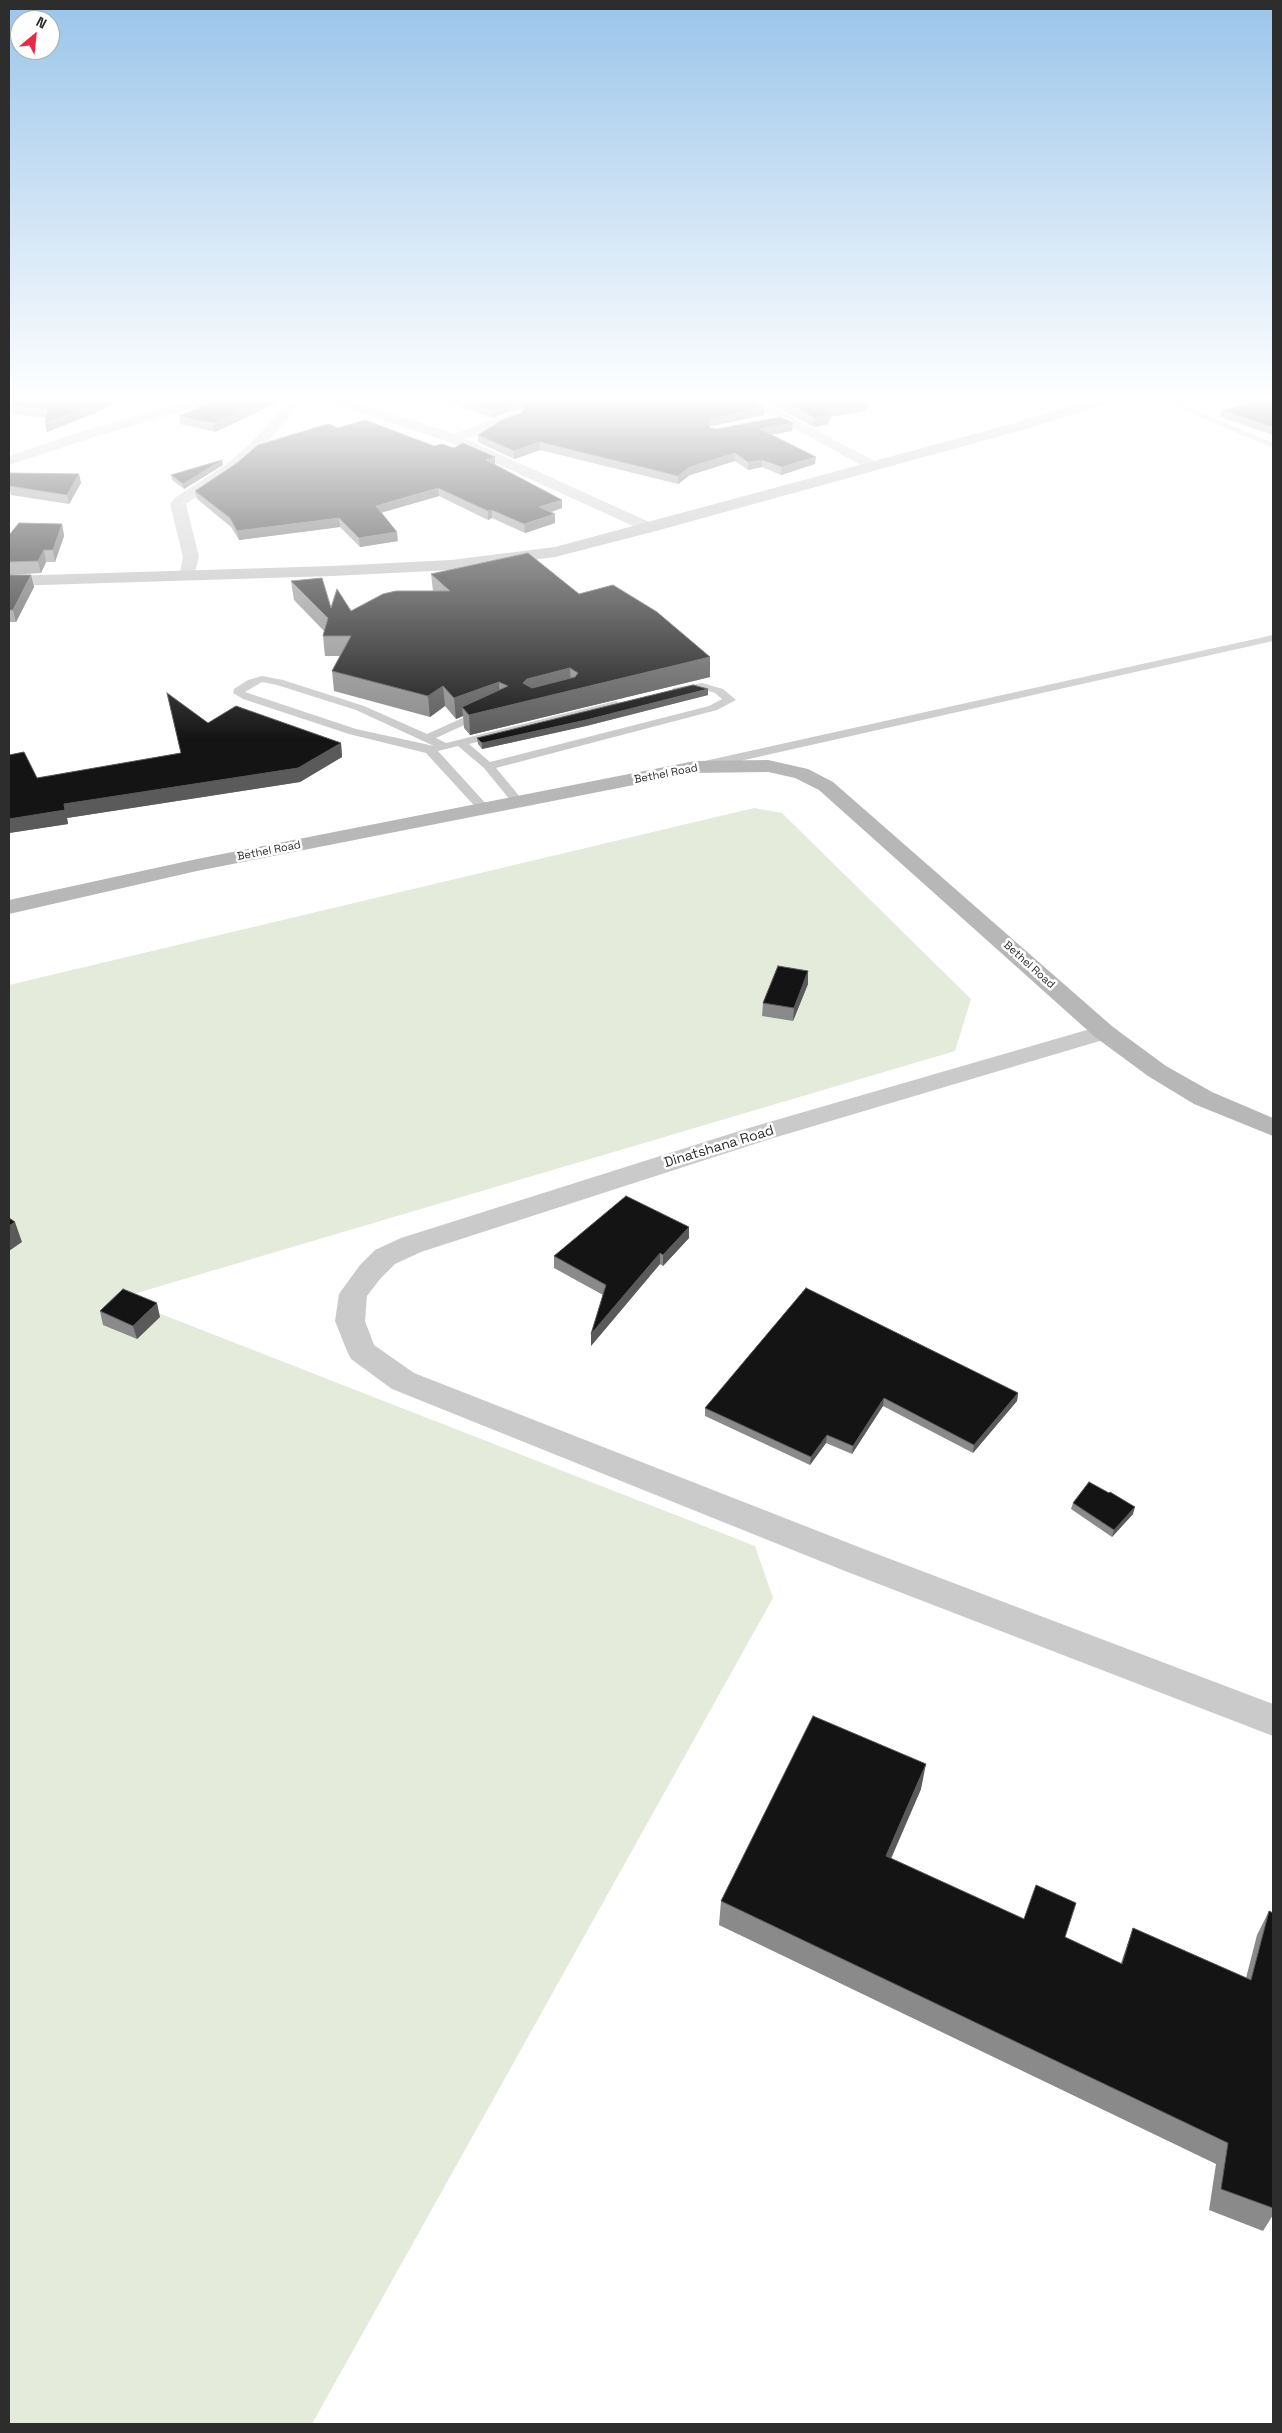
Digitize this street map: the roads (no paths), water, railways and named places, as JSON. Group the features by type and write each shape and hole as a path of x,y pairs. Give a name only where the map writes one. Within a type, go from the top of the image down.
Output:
{"street":[{"path":"180,513 191,557 187,576"},
{"path":"616,513 650,528"},
{"path":"9,581 187,576 460,564 555,552 706,513"},
{"name":"Bethel Road","path":"9,907 196,866 520,803 695,766 768,766 801,773 826,786 1104,1032 1157,1071 1203,1098 1273,1128"},
{"name":"Dinatshana Road","path":"1104,1032 761,1133 411,1245 385,1258 370,1272 353,1294 350,1321 362,1351 403,1381 856,1561 1273,1720"}],"lane":[{"path":"695,766 1273,638"},
{"path":"444,746 360,708 279,682 262,679 252,682 238,691 247,697 353,732 430,750 629,701"},
{"path":"488,766 714,708 730,700 719,691 702,686 666,693"},
{"path":"427,738 493,710"},
{"path":"460,742 488,766 520,803"},
{"path":"430,750 446,765 484,810"}]}
